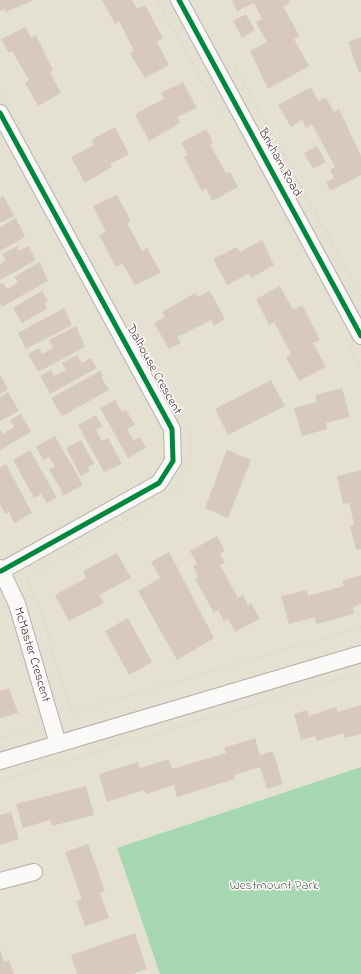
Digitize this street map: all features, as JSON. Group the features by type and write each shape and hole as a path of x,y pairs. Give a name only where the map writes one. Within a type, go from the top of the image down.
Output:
{"street":[{"name":"Brixham Road","path":"179,0 191,25 361,336"},
{"name":"Dalhouse Crescent","path":"0,113 172,429 173,461 159,483 1,569"},
{"name":"McMaster Crescent","path":"1,569 17,604 58,744"},
{"path":"0,761 361,654"},
{"path":"0,881 34,872"}],"path":[{"path":"157,0 226,124"},
{"path":"232,62 361,296"},
{"path":"0,781 361,672"},
{"path":"0,738 37,726 35,719"}],"green space":[{"name":"Westmount Park","path":"361,767 361,974 160,974 117,848"}],"building":[{"path":"0,0 34,0 6,12 4,9 0,11"},
{"path":"102,0 132,0 137,9 145,5 163,38 157,42 169,65 145,78 130,54 134,51 119,21 115,24"},
{"path":"232,0 288,0 290,3 283,6 300,37 294,39 309,66 268,89 250,51 267,42 256,22 262,19 254,3 237,11"},
{"path":"246,14 255,30 242,38 233,21"},
{"path":"26,27 31,38 36,35 53,70 50,72 61,93 38,106 25,83 29,80 12,51 9,53 1,39"},
{"path":"361,37 361,72 359,73 348,42"},
{"path":"183,82 197,108 177,117 180,123 149,141 135,114 164,99 161,93"},
{"path":"311,87 318,101 326,98 334,112 339,109 361,156 361,175 330,191 326,182 334,178 330,170 335,167 312,124 306,128 302,120 291,127 278,105"},
{"path":"115,127 129,154 110,164 112,167 85,183 71,157 94,145 91,140"},
{"path":"206,129 213,142 210,145 226,173 230,172 238,187 212,201 206,188 202,191 184,157 188,155 181,143"},
{"path":"317,146 326,162 313,169 304,153"},
{"path":"3,195 14,216 0,223 0,199"},
{"path":"117,195 131,221 127,223 142,251 147,248 161,273 135,285 122,263 116,267 99,235 106,232 93,206"},
{"path":"16,218 25,237 0,251 0,227"},
{"path":"262,240 274,265 251,278 249,274 227,285 213,259 237,247 240,252"},
{"path":"17,246 19,251 28,246 36,260 0,280 0,264 6,260 2,254"},
{"path":"40,262 48,281 2,307 0,303 0,284 3,283 7,289 18,283 14,277"},
{"path":"280,286 293,310 302,305 320,340 313,343 326,367 299,381 286,357 291,354 274,322 269,325 256,299"},
{"path":"42,291 48,301 44,303 47,309 22,323 13,308"},
{"path":"210,291 225,319 214,326 211,320 177,337 181,343 169,349 154,323 165,317 162,312 195,293 198,297"},
{"path":"64,308 72,325 26,349 18,333"},
{"path":"76,326 85,347 38,372 28,354 39,348 42,354 53,348 49,340"},
{"path":"77,355 82,363 91,358 97,368 50,394 40,376 51,370 54,376 66,370 62,363"},
{"path":"100,371 103,376 101,377 109,390 62,416 51,398"},
{"path":"0,374 8,389 0,394"},
{"path":"271,380 285,406 228,435 215,409"},
{"path":"342,388 350,417 326,423 327,429 302,436 294,408 317,402 315,395"},
{"path":"8,392 19,411 0,421 0,397"},
{"path":"115,400 122,412 126,410 135,425 127,429 134,441 140,437 146,448 128,458 100,408"},
{"path":"21,414 31,432 0,450 0,429 3,434 14,427 10,420"},
{"path":"96,415 102,426 96,430 102,441 108,438 122,464 104,472 78,425"},
{"path":"55,436 83,485 62,496 61,494 63,493 49,470 55,466 49,457 43,460 36,447"},
{"path":"81,440 94,464 88,467 90,471 81,476 66,448"},
{"path":"30,450 57,498 47,503 41,494 34,498 13,460"},
{"path":"227,450 251,460 228,518 205,508"},
{"path":"6,464 32,513 14,523 9,512 5,514 0,504 0,467"},
{"path":"361,470 361,549 356,550 350,526 354,524 349,503 343,504 337,476"},
{"path":"217,536 225,551 220,554 225,563 220,565 238,598 243,595 248,605 251,603 260,619 235,632 228,619 224,621 218,610 214,613 195,579 198,577 193,566 197,564 190,551"},
{"path":"169,552 214,638 177,660 138,591 160,578 151,562"},
{"path":"117,553 131,578 99,595 104,603 69,621 55,595 86,578 83,571"},
{"path":"361,575 361,604 353,607 354,614 316,624 315,617 289,624 281,596 307,590 308,596 344,586 342,581"},
{"path":"128,618 152,662 129,675 105,631"},
{"path":"9,688 18,713 0,718 0,691"},
{"path":"361,705 361,734 345,738 343,733 317,741 315,736 301,740 294,714 307,710 309,716 336,707 338,712"},
{"path":"255,738 260,755 273,751 283,784 267,789 260,767 234,775 235,779 177,797 174,785 146,794 144,790 107,802 99,774 138,762 140,768 169,759 172,769 226,753 224,748"},
{"path":"86,786 94,815 52,826 50,820 23,828 16,804"},
{"path":"11,812 19,839 0,845 0,815"},
{"path":"88,844 105,891 100,893 109,918 85,926 76,901 82,899 65,852"},
{"path":"135,933 147,969 132,974 77,974 71,955"},
{"path":"0,949 4,962 9,960 14,974 0,974"}],"cycle path":[{"path":"179,0 361,336"},
{"path":"0,113 172,429 173,461 159,483 1,571"}]}
